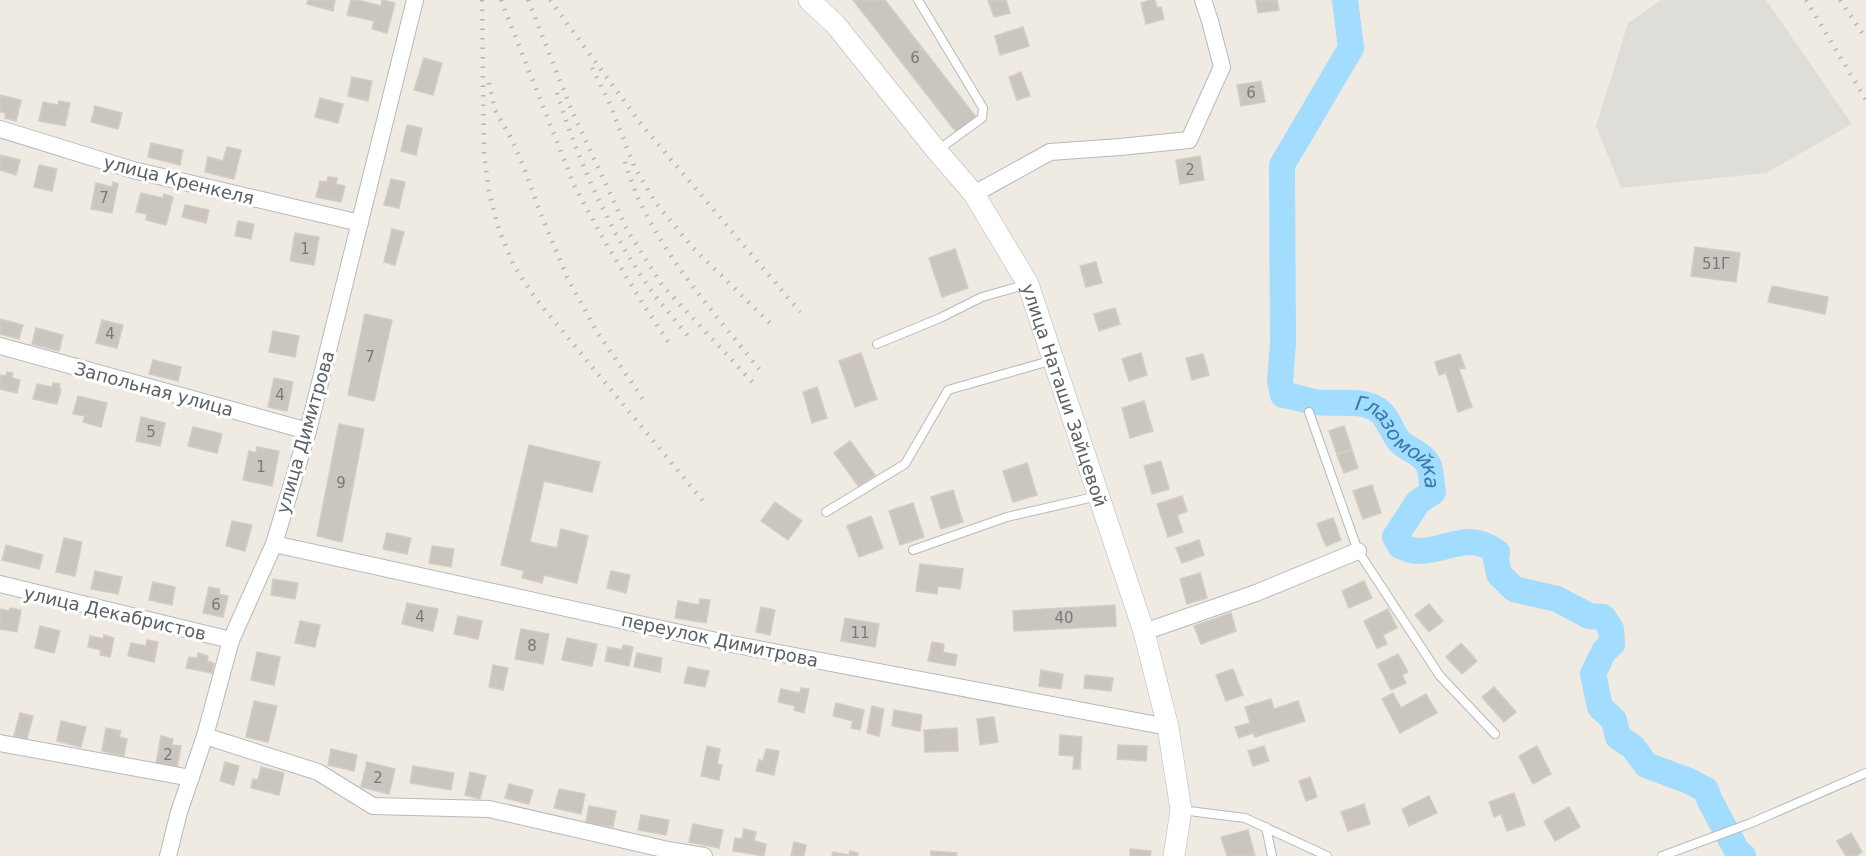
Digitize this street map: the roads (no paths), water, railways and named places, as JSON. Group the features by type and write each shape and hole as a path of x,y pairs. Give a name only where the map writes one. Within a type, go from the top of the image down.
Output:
{"street":[{"name":"улица Димитрова","path":"168,856 179,812 205,736 231,640 274,544 308,431 415,0"},
{"name":"улица Наташи Зайцевой","path":"809,0 835,24 974,194 1028,284 1144,632 1168,727 1181,810 1174,856"},
{"path":"974,194 1050,152 1189,140 1222,67 1203,0"},
{"name":"улица Кренкеля","path":"0,129 133,170 360,223"},
{"name":"Запольная улица","path":"0,346 308,431"},
{"name":"переулок Димитрова","path":"274,544 721,642 1168,727"},
{"path":"1144,632 1256,592 1358,551"},
{"name":"улица Декабристов","path":"0,584 231,640"},
{"path":"205,736 318,772 374,806 489,809 668,850 704,856"},
{"path":"0,743 191,778"}],"lane":[{"path":"918,0 983,108 982,118 937,151"},
{"path":"878,344 940,318 982,297 1028,284"},
{"path":"826,512 905,464 948,390 1054,360"},
{"path":"1309,412 1358,551 1440,676 1495,734"},
{"path":"913,550 1007,517 1099,496"},
{"path":"1662,856 1751,823 1866,773"},
{"path":"1181,810 1245,818 1327,856"},
{"path":"1266,828 1272,856"}],"waterway":[{"name":"Глазомойка","path":"1345,0 1351,48 1282,165 1283,344 1280,381 1283,395 1322,403 1356,403 1372,406 1385,417 1399,441 1425,460 1430,470 1433,492 1418,502 1395,537 1400,546 1418,551 1467,542 1486,546 1497,552 1499,574 1514,589 1557,599 1589,616 1603,617 1611,629 1612,644 1604,651 1593,674 1600,707 1614,720 1618,737 1633,747 1646,765 1706,790 1737,851 1743,856"}],"railway":[{"path":"482,0 484,154 489,192 499,230 514,266 536,299 707,506"},
{"path":"501,0 574,185 605,242 671,346"},
{"path":"528,0 572,111 627,230 662,285 755,385"},
{"path":"550,0 641,124 800,312"},
{"path":"1806,0 1866,100"},
{"path":"1840,0 1866,39"},
{"path":"592,68 609,102 634,166 655,202 693,248 775,328"},
{"path":"489,83 495,110 524,168 567,277 597,332 645,402"},
{"path":"557,93 565,119 597,197 623,247 653,293 691,340"},
{"path":"625,162 648,219 664,245 701,297 759,369"}]}
